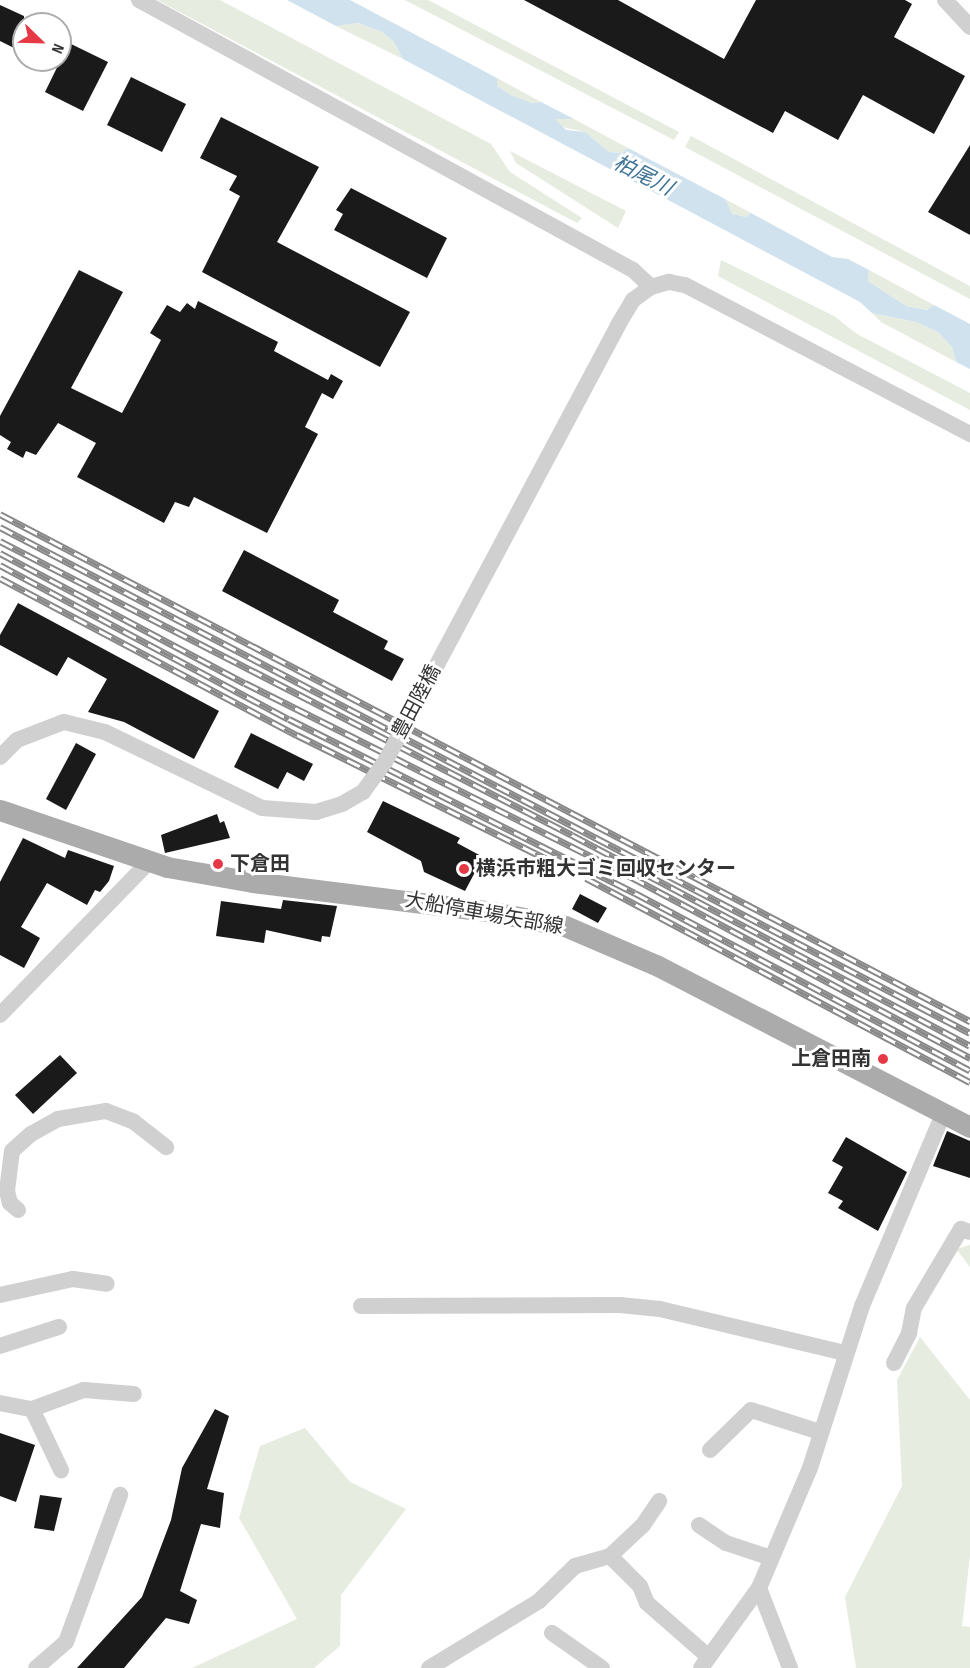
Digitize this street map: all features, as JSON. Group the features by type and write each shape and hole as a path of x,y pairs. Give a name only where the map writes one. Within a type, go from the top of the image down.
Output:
{"main road":[{"name":"大船停車場矢部線","path":"0,810 149,862 253,882 493,912 565,926 658,966 970,1127"}],"street":[{"path":"139,0 633,270 651,286 669,282 703,292 970,434"},
{"path":"945,0 970,27"},
{"name":"豊田陸橋","path":"0,757 17,740 64,722 105,732 262,808 316,812 342,804 363,792 385,762 618,325 633,300 651,286"},
{"path":"0,1015 149,862"},
{"path":"18,1210 10,1203 7,1191 6,1149 51,1122 106,1111 134,1122 166,1148"},
{"path":"610,1557 640,1586 647,1603 705,1662 759,1588 820,1432 844,1353 943,1114"},
{"path":"894,1363 909,1333 914,1308 961,1229 970,1232"},
{"path":"0,1295 73,1279 107,1284"},
{"path":"361,1306 620,1305 660,1309 844,1353"},
{"path":"0,1346 59,1327"},
{"path":"0,1403 32,1410 84,1390 134,1394"},
{"path":"32,1410 61,1470"},
{"path":"710,1450 751,1410 820,1432"},
{"path":"36,1668 66,1642 120,1495"},
{"path":"429,1668 539,1601 575,1566 610,1557 643,1525 659,1501"},
{"path":"699,1525 726,1543 771,1558"},
{"path":"759,1588 790,1668"},
{"path":"552,1633 602,1668"}],"shaded area":[{"path":"157,0 220,0 491,144 510,172 582,218 577,223"},
{"path":"405,0 428,0 679,132 674,140"},
{"path":"357,23 382,32 394,42 403,59 336,26"},
{"path":"497,78 541,102 532,103 511,95 497,86"},
{"path":"558,116 574,119 628,148 622,153 609,152 585,132 558,126 554,119"},
{"path":"691,136 970,286 970,299 685,147"},
{"path":"510,151 626,211 618,228 516,163"},
{"path":"725,199 751,213 746,217 731,214"},
{"path":"721,260 834,316 857,334 970,393 970,410 718,276"},
{"path":"869,270 934,305 928,310 906,306 868,281"},
{"path":"872,313 916,322 938,332 952,347 956,362 881,322"},
{"path":"970,1245 970,1267 956,1249"},
{"path":"920,1337 970,1400 970,1555 962,1626 970,1627 970,1668 856,1668 845,1597 902,1486 897,1380"},
{"path":"305,1428 350,1482 406,1509 341,1595 340,1646 314,1668 192,1668 297,1619 239,1518 260,1446"}],"water":[{"name":"柏尾川","path":"287,0 350,0 497,78 497,86 511,95 532,103 541,102 574,119 555,119 566,130 585,132 609,152 622,153 628,148 725,199 732,214 746,217 751,213 832,257 848,259 869,270 868,281 906,306 927,310 934,305 970,324 970,369 956,362 952,347 938,332 916,322 872,313 860,302 403,59 394,42 382,32 358,23 336,26"}],"building":[{"path":"524,0 618,0 724,59 756,0 905,0 912,4 894,37 965,76 934,134 863,95 838,140 785,111 773,133"},
{"path":"0,5 15,12 12,12 12,47 0,41"},
{"path":"72,44 108,62 83,111 45,92 55,72 72,72"},
{"path":"131,77 186,104 162,152 107,125"},
{"path":"221,117 319,167 277,242 410,312 380,367 202,272 240,196 229,190 237,176 200,158"},
{"path":"970,145 970,235 928,212"},
{"path":"351,188 447,238 427,278 334,230 343,214 336,210"},
{"path":"79,270 123,292 71,388 122,413 161,340 150,333 167,305 180,312 187,303 195,309 198,301 278,342 274,351 328,380 331,374 343,381 333,399 322,393 305,427 318,434 267,533 194,497 189,507 175,502 164,523 77,477 96,443 58,423 36,455 26,451 23,458 7,449 11,442 0,435 0,416"},
{"path":"244,550 339,600 333,612 388,641 384,649 404,659 392,681 222,591"},
{"path":"18,603 219,711 194,759 124,722 88,712 107,679 68,657 57,676 0,645 0,635"},
{"path":"251,733 313,764 304,781 287,772 278,789 234,767"},
{"path":"76,743 96,754 66,810 46,799"},
{"path":"383,801 460,838 457,843 483,857 465,891 424,872 421,861 367,832"},
{"path":"217,814 220,823 224,821 230,838 165,853 161,835"},
{"path":"23,838 65,858 68,850 114,866 109,881 100,892 95,890 87,905 47,883 21,927 40,938 24,968 0,955 0,882"},
{"path":"580,894 607,908 598,923 572,909"},
{"path":"283,900 337,906 330,937 322,936 321,942 266,930 264,943 216,936 221,901 281,909"},
{"path":"60,1055 77,1073 33,1114 15,1095"},
{"path":"947,1131 970,1141 970,1178 933,1166"},
{"path":"846,1137 907,1172 878,1231 838,1208 843,1201 828,1193 843,1167 832,1161"},
{"path":"215,1409 229,1416 207,1489 224,1493 220,1528 201,1524 180,1591 197,1600 189,1624 166,1618 124,1668 77,1668 142,1597 171,1520 182,1468"},
{"path":"0,1433 35,1445 16,1502 0,1496"},
{"path":"40,1495 62,1498 54,1531 34,1528"}],"railway":[{"path":"0,514 970,1021"},
{"path":"0,527 970,1033"},
{"path":"0,541 572,835 970,1046"},
{"path":"0,553 245,683 607,864 970,1058"},
{"path":"0,565 289,719 635,893 970,1070"},
{"path":"0,578 297,735 559,865"},
{"path":"586,878 970,1082"}],"place":[{"name":"下倉田","path":"218,864"},
{"name":"横浜市粗大ゴミ回収センター","path":"464,869"},
{"name":"上倉田南","path":"883,1059"}]}
